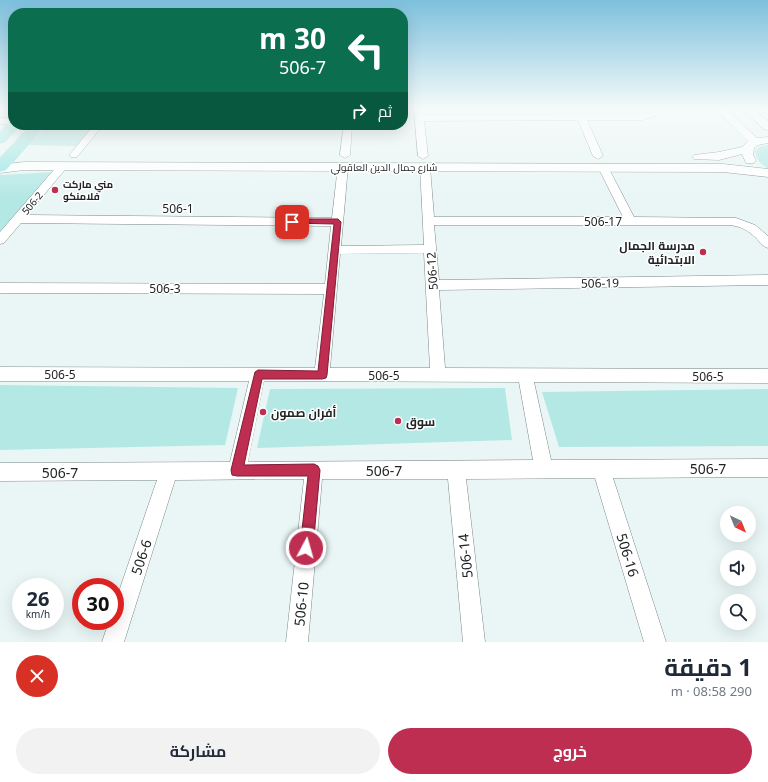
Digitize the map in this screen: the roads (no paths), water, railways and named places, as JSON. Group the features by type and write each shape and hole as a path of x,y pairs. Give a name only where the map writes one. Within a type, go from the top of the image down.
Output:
{"main road":[{"path":"0,168 27,138"}],"street":[{"path":"74,155 88,138"},
{"path":"322,375 338,222 342,159 346,138"},
{"name":"506-12","path":"421,138 431,249 438,375"},
{"path":"590,138 630,221"},
{"path":"744,138 751,146 747,155 751,161 768,173"},
{"name":"شارع جمال الدين العاقولي","path":"600,162 730,155 768,140"},
{"name":"شارع جمال الدين العاقولي","path":"12,154 41,156 321,155"},
{"name":"شارع جمال الدين العاقولي","path":"342,159 364,155 424,161"},
{"path":"31,166 41,156"},
{"name":"شارع جمال الدين العاقولي","path":"0,168 342,159 600,162 723,168 768,173"},
{"name":"506-2","path":"0,240 63,166"},
{"name":"506-1","path":"18,220 338,222"},
{"name":"506-17","path":"429,221 739,222 749,225 756,230 768,244"},
{"path":"335,250 431,249"},
{"name":"506-19","path":"433,285 768,280"},
{"name":"506-3","path":"0,288 331,289"},
{"name":"506-5","path":"0,374 768,376"},
{"path":"237,470 258,375"},
{"path":"525,375 544,469"},
{"name":"506-16","path":"601,468 655,642"},
{"name":"506-7","path":"0,472 768,468"},
{"name":"506-14","path":"456,469 474,642"},
{"name":"506-10","path":"297,642 314,470"},
{"name":"506-6","path":"113,642 169,471"}],"place":[{"name":"مني ماركت فلامنكو","path":"55,190"},
{"name":"مدرسة الجمال الابتدائية","path":"703,252"},
{"name":"أفران صمون","path":"263,412"},
{"name":"سوق","path":"398,421"}]}
